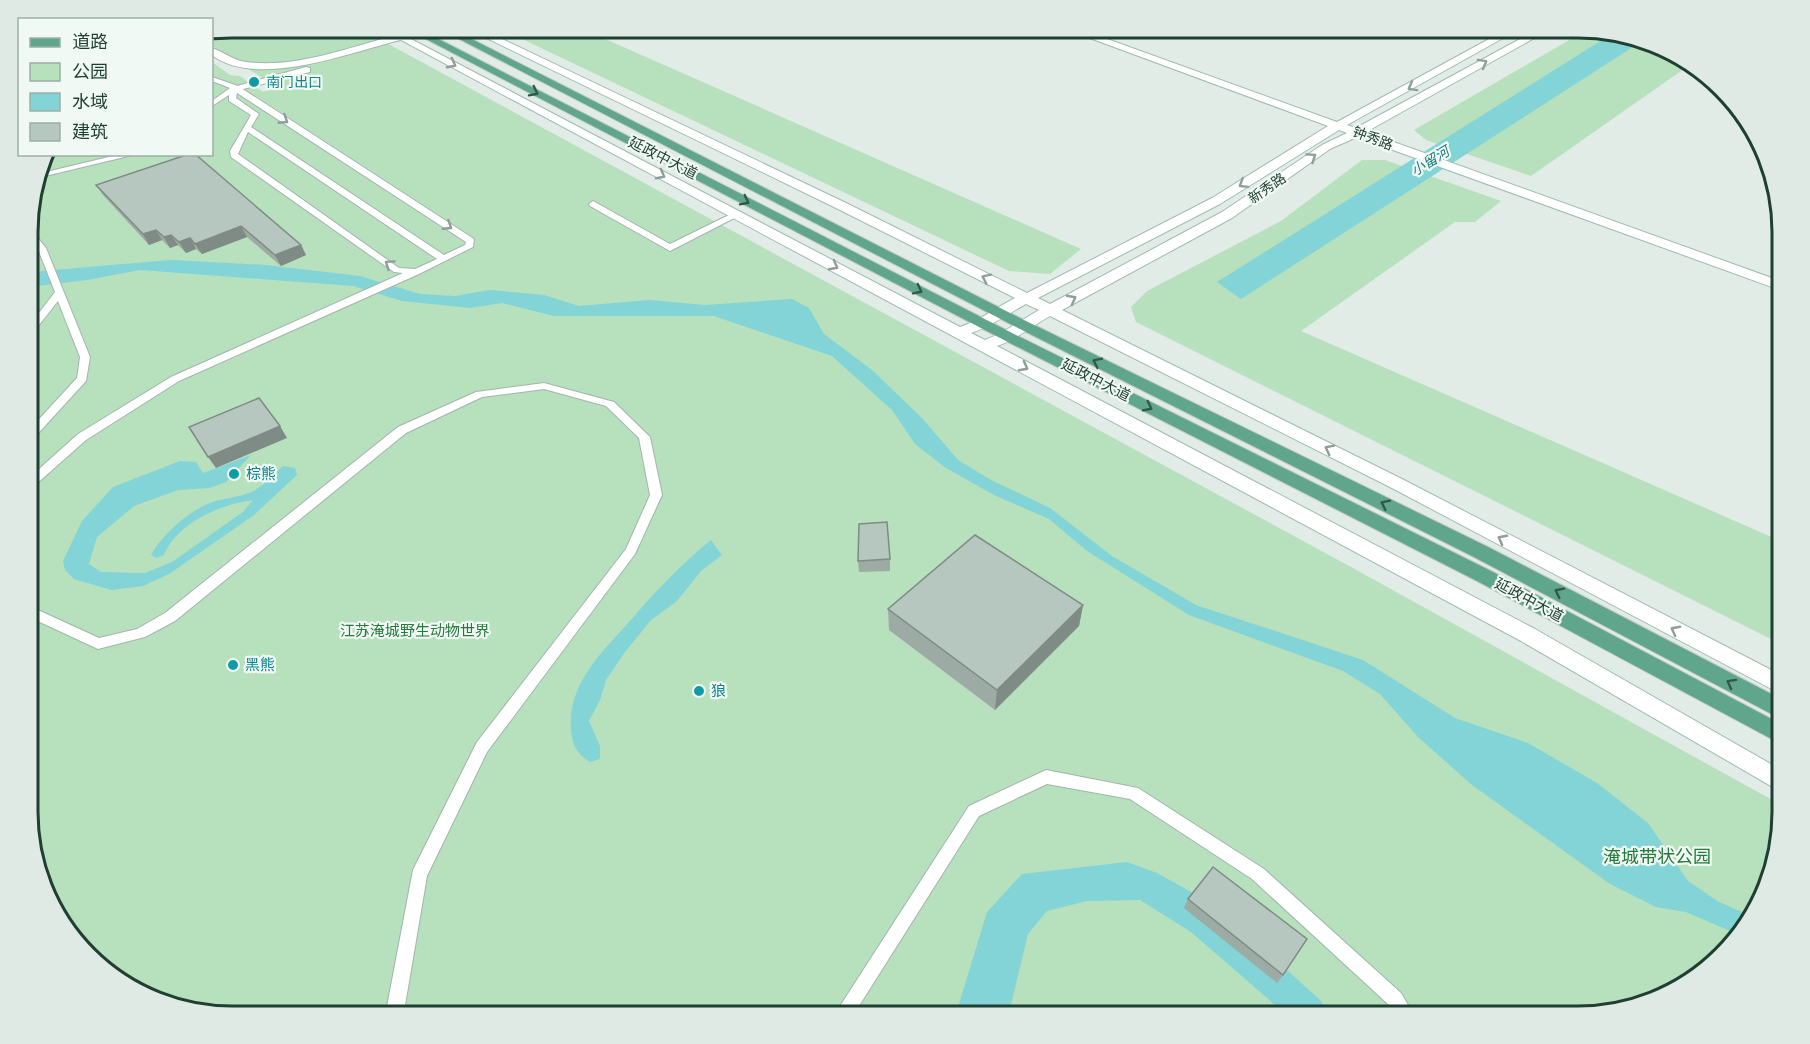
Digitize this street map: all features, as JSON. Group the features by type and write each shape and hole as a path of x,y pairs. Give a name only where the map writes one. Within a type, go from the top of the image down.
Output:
{"main road":[{"name":"延政中大道","path":"421,38 1486,578 1772,730"},
{"name":"延政中大道","path":"462,38 998,313 1479,551 1772,705"}],"street":[{"path":"213,52 227,61 267,65 306,60 387,38"},
{"path":"235,88 377,49 398,38"},
{"path":"420,38 736,215 1528,635 1772,777"},
{"path":"492,38 840,205 1396,483 1772,680"},
{"name":"钟秀路","path":"1096,38 1772,283"},
{"name":"新秀路","path":"959,333 984,324 998,313 1026,298 1216,201 1310,141 1498,38"},
{"name":"新秀路","path":"984,346 1009,337 1023,325 1227,215 1326,147 1358,132 1528,38"}],"lane":[{"path":"38,476 82,437 175,379 470,247 471,241 235,88 213,79"},
{"path":"213,104 235,88"},
{"path":"235,88 232,99 255,114 234,150 234,155 396,270 416,272"},
{"path":"247,128 443,259"},
{"path":"46,174 124,156"},
{"path":"593,204 670,248 736,215"},
{"path":"38,243 42,248 85,357 82,379 38,426"},
{"path":"38,320 60,292"},
{"path":"38,615 98,644 140,633 170,617 402,430 480,394 544,386 610,404 644,437 656,495 631,551 482,747 419,875 396,1006"},
{"path":"849,1006 974,811 1046,777 1133,793 1258,874 1395,999 1399,1006"}],"green space":[{"name":"江苏淹城野生动物世界","path":"377,38 1351,567 1772,800 1769,851 1762,875 1747,910 1724,940 1686,974 1664,987 1641,996 1617,1003 1591,1006 231,1006 206,1005 181,1000 134,981 94,950 63,910 44,863 39,838 39,206 52,156 213,156 213,63 230,75 240,76 263,92 277,87 213,47 213,39"},
{"path":"520,38 603,38 1081,249 1050,274 1009,271"},
{"path":"1573,38 1604,39 1629,44 1653,52 1684,69 1531,176 1426,140 1414,130"},
{"path":"1362,160 1385,160 1501,201 1475,222 1455,222 1301,331 1772,537 1772,640 1136,322 1131,307 1147,291 1281,221"}],"water":[{"name":"小留河","path":"1604,39 1635,46 1241,299 1217,282"},
{"path":"171,260 266,265 360,276 420,294 455,296 490,290 544,295 579,306 650,300 704,305 792,299 809,308 824,334 872,370 922,418 958,460 991,480 1050,508 1112,556 1196,605 1363,660 1455,718 1528,743 1597,783 1648,823 1688,881 1719,902 1745,913 1731,931 1686,912 1656,907 1610,884 1472,785 1418,737 1380,694 1343,671 1189,615 1087,551 1049,519 994,495 946,468 915,444 892,410 832,356 714,316 554,316 502,303 470,308 402,301 353,286 140,270 38,286 38,271"},
{"path":"251,455 226,482 210,488 178,490 134,506 97,537 89,564 101,572 145,573 172,562 243,512 253,500 227,506 201,517 179,533 164,555 157,558 151,555 175,526 197,509 257,489 283,466 295,468 297,475 254,515 169,574 143,586 111,590 74,579 65,570 63,561 82,521 113,487 180,461 196,462 203,473"},
{"path":"711,540 722,555 701,571 677,601 651,620 606,680 600,700 589,721 600,746 600,759 590,762 578,752 571,728 575,697 581,683 598,657 648,600"},
{"path":"1127,862 1157,873 1195,894 1286,969 1324,1006 1276,1006 1191,932 1140,900 1087,901 1047,911 1028,934 1011,1006 958,1006 987,912 1022,874"}],"building":[{"path":"183,156 197,156 301,245 275,255 241,226 195,244 190,238 179,242 171,235 164,237 156,230 143,234 96,185"},
{"path":"259,398 280,426 208,457 189,427"},
{"path":"887,522 890,559 858,561 859,524"},
{"path":"975,535 1083,605 997,690 888,609"},
{"path":"1213,867 1307,939 1283,975 1188,899"}],"place":[{"name":"南门出口","path":"254,82"},
{"name":"棕熊","path":"234,474"},
{"name":"黑熊","path":"233,665"},
{"name":"狼","path":"699,691"}],"park label":[{"name":"淹城带状公园","path":"1657,857"}]}
